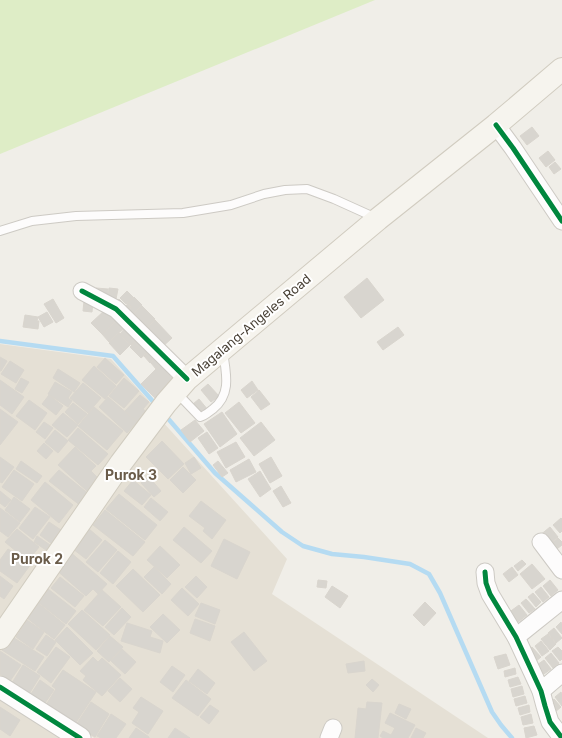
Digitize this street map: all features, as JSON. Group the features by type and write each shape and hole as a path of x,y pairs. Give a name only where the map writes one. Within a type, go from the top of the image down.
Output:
{"main road":[{"name":"Magalang-Angeles Road","path":"0,638 121,463 170,398 223,348 378,219 496,125 562,69"}],"street":[{"path":"496,125 562,221"},
{"path":"82,291 116,309 170,398"},
{"path":"540,542 562,570"},
{"path":"485,572 486,583 490,594 516,637 541,691 550,722 562,738"},
{"path":"516,637 562,600"},
{"path":"541,691 562,673"},
{"path":"0,687 80,738"}],"lane":[{"path":"0,231 32,221 76,216 183,213 231,205 264,194 285,190 307,189 334,199 378,219"},
{"path":"170,398 200,417 203,417 217,406 222,401 227,383 223,348"}],"shaded area":[{"path":"0,344 111,359 157,410 0,636"},
{"path":"161,420 287,559 272,594 488,738 94,738 0,676 0,644"},
{"path":"0,688 75,738 0,738"}],"green space":[{"path":"0,0 375,0 0,154"}],"building":[{"path":"532,127 539,136 527,145 520,136"},
{"path":"548,151 555,160 546,167 539,158"},
{"path":"555,162 561,169 554,174 549,167"},
{"path":"367,278 384,300 361,318 344,297"},
{"path":"96,288 108,289 107,298 95,295"},
{"path":"109,288 118,289 116,299 108,298"},
{"path":"127,291 133,297 126,304 120,298"},
{"path":"134,297 142,305 130,318 125,313 132,307 128,303"},
{"path":"53,299 64,318 56,323 44,304"},
{"path":"119,299 126,306 128,303 131,307 124,314 114,304"},
{"path":"84,301 93,302 92,312 83,311"},
{"path":"142,306 155,319 143,331 130,318"},
{"path":"105,310 115,321 102,334 91,323"},
{"path":"47,312 53,322 44,327 38,317"},
{"path":"25,315 38,317 38,329 23,327"},
{"path":"117,320 124,328 109,342 102,334"},
{"path":"155,320 172,338 160,349 143,331"},
{"path":"398,327 404,335 383,350 377,342"},
{"path":"125,328 137,339 131,345 120,334"},
{"path":"119,333 130,345 120,355 109,343"},
{"path":"137,340 148,352 141,358 130,347"},
{"path":"152,349 158,356 150,363 144,356"},
{"path":"159,355 164,361 156,369 151,363"},
{"path":"0,357 7,361 1,371 0,371"},
{"path":"105,358 124,375 116,384 97,367"},
{"path":"10,361 24,370 16,383 1,374"},
{"path":"164,361 174,371 169,375 174,380 155,398 141,384"},
{"path":"94,366 116,386 105,399 82,380"},
{"path":"58,369 80,383 74,392 53,378"},
{"path":"21,378 29,382 22,393 15,389"},
{"path":"124,378 139,391 124,408 109,396"},
{"path":"0,380 24,397 12,414 0,405"},
{"path":"252,381 258,390 247,398 241,390"},
{"path":"55,382 72,392 68,398 72,401 68,407 48,394"},
{"path":"83,383 101,398 88,413 70,398"},
{"path":"208,384 219,396 211,402 201,390"},
{"path":"259,390 270,404 261,410 251,397"},
{"path":"49,395 63,406 56,415 42,404"},
{"path":"140,395 149,402 143,409 149,414 140,424 125,411"},
{"path":"108,397 137,422 127,433 99,407"},
{"path":"199,399 208,410 202,415 193,404"},
{"path":"29,400 47,413 35,430 16,416"},
{"path":"239,402 255,423 241,433 225,413"},
{"path":"73,403 87,414 78,424 65,412"},
{"path":"94,407 123,431 107,450 78,426"},
{"path":"0,409 18,422 0,445"},
{"path":"222,412 237,434 220,447 204,424"},
{"path":"63,413 78,425 67,437 52,425"},
{"path":"195,420 204,431 190,442 181,430"},
{"path":"44,422 53,428 45,439 36,432"},
{"path":"261,422 275,440 254,456 240,438"},
{"path":"78,428 108,454 98,465 68,440"},
{"path":"55,430 68,441 58,453 45,442"},
{"path":"207,432 218,448 209,454 198,438"},
{"path":"162,441 184,464 168,479 146,457"},
{"path":"236,442 245,457 226,468 217,452"},
{"path":"44,443 53,451 46,459 37,451"},
{"path":"75,447 96,466 91,471 98,478 87,491 58,465"},
{"path":"0,457 14,467 2,483 0,482"},
{"path":"194,457 201,468 191,474 185,463"},
{"path":"271,457 282,476 270,483 259,464"},
{"path":"249,459 256,472 236,482 230,470"},
{"path":"21,461 42,476 37,483 16,469"},
{"path":"218,461 228,473 222,477 213,465"},
{"path":"183,467 196,480 183,493 170,480"},
{"path":"14,470 34,484 22,501 2,487"},
{"path":"59,470 90,495 81,506 49,481"},
{"path":"260,471 271,489 260,497 248,479"},
{"path":"149,477 161,491 154,497 141,483"},
{"path":"133,480 151,495 142,505 124,491"},
{"path":"45,482 73,505 59,523 31,500"},
{"path":"281,486 291,503 283,507 273,491"},
{"path":"0,491 11,500 5,507 0,503"},
{"path":"119,494 157,525 145,540 106,509"},
{"path":"14,497 30,509 20,522 5,510"},
{"path":"151,498 168,512 160,521 144,507"},
{"path":"201,501 226,520 212,539 203,531 205,528 189,516"},
{"path":"35,507 50,517 33,539 19,528"},
{"path":"0,508 20,523 8,537 0,531"},
{"path":"105,510 145,542 133,556 93,525"},
{"path":"561,518 562,531 560,533 553,525"},
{"path":"49,522 61,530 52,544 40,535"},
{"path":"184,527 212,551 201,563 173,540"},
{"path":"550,527 558,537 547,546 539,536"},
{"path":"17,529 39,547 28,561 5,542"},
{"path":"89,529 102,540 86,559 73,549"},
{"path":"37,536 50,545 46,550 34,542"},
{"path":"558,538 562,542 562,545 553,552 548,546"},
{"path":"224,539 250,552 237,579 211,566"},
{"path":"105,540 117,550 98,572 86,562"},
{"path":"160,546 180,565 167,578 147,560"},
{"path":"8,549 31,564 17,583 0,571 0,560"},
{"path":"69,551 107,584 98,594 93,589 86,596 54,568"},
{"path":"118,551 131,562 113,584 100,573"},
{"path":"522,560 526,564 518,571 514,566"},
{"path":"532,564 545,579 532,589 520,574"},
{"path":"154,567 171,584 162,594 144,577"},
{"path":"512,567 518,575 509,582 503,574"},
{"path":"133,569 160,595 143,612 116,586"},
{"path":"0,576 13,586 4,599 0,596"},
{"path":"196,576 207,587 197,598 185,587"},
{"path":"60,577 84,596 75,607 51,588"},
{"path":"318,580 327,581 326,588 317,587"},
{"path":"550,580 558,590 551,596 543,586"},
{"path":"332,586 348,596 340,608 325,597"},
{"path":"541,587 549,597 543,602 535,592"},
{"path":"182,588 199,604 188,616 171,600"},
{"path":"48,589 76,611 66,624 38,602"},
{"path":"102,590 121,607 103,626 84,610"},
{"path":"533,593 541,602 536,607 528,597"},
{"path":"526,599 535,609 529,613 521,603"},
{"path":"425,602 436,613 424,626 413,615"},
{"path":"38,603 65,625 54,639 27,618"},
{"path":"201,603 220,610 215,624 195,616"},
{"path":"519,605 527,615 513,626 504,616"},
{"path":"122,608 131,617 114,635 105,627"},
{"path":"82,610 110,635 96,650 68,624"},
{"path":"163,614 180,630 167,643 150,627"},
{"path":"195,619 215,626 210,641 190,633"},
{"path":"27,620 44,632 33,649 16,637"},
{"path":"561,622 562,624 562,634 556,627"},
{"path":"127,623 152,631 150,637 163,641 160,653 121,641"},
{"path":"67,627 93,653 80,665 55,640"},
{"path":"554,628 562,638 556,643 548,633"},
{"path":"244,632 267,661 254,671 231,642"},
{"path":"548,634 556,644 550,650 541,639"},
{"path":"46,635 56,642 47,656 36,649"},
{"path":"11,636 44,657 35,671 2,650"},
{"path":"110,636 123,647 109,662 97,651"},
{"path":"541,641 549,651 542,656 535,646"},
{"path":"56,647 70,657 51,683 37,672"},
{"path":"532,647 541,657 535,662 526,652"},
{"path":"558,647 562,651 562,659 560,661 552,651"},
{"path":"122,649 136,662 125,674 111,661"},
{"path":"0,651 21,665 10,681 0,674"},
{"path":"551,653 559,663 553,668 545,658"},
{"path":"506,654 510,665 498,669 494,657"},
{"path":"93,657 98,662 102,658 121,675 102,696 83,680 86,676 80,671"},
{"path":"544,660 551,669 544,674 537,665"},
{"path":"364,661 365,671 348,673 346,664"},
{"path":"23,665 40,676 29,694 12,683"},
{"path":"172,666 185,675 173,692 160,682"},
{"path":"515,668 516,674 505,677 504,671"},
{"path":"198,669 215,683 207,694 189,681"},
{"path":"63,670 96,692 75,724 46,705 56,689 52,686"},
{"path":"518,677 521,684 510,687 508,680"},
{"path":"120,678 132,689 120,702 108,691"},
{"path":"372,679 379,685 373,692 366,685"},
{"path":"40,680 54,690 45,703 31,694"},
{"path":"186,680 211,699 198,716 172,698"},
{"path":"522,686 524,694 513,697 511,689"},
{"path":"561,692 562,694 562,706 555,697"},
{"path":"525,696 527,703 516,706 514,699"},
{"path":"141,697 163,711 148,734 132,723 139,712 133,708"},
{"path":"554,699 561,707 554,713 546,705"},
{"path":"91,702 109,714 95,737 76,725"},
{"path":"367,702 382,703 378,738 355,738 358,708 366,709"},
{"path":"399,704 411,709 406,719 395,713"},
{"path":"210,705 219,711 209,724 200,717"},
{"path":"529,705 530,712 520,715 518,708"},
{"path":"0,707 20,720 10,736 0,729"},
{"path":"390,713 415,725 408,738 383,738 380,736 383,731 391,735 395,728 385,723"},
{"path":"111,714 126,724 116,738 101,738 97,736"},
{"path":"531,714 533,723 523,725 521,717"},
{"path":"534,726 537,735 526,738 524,728"},
{"path":"136,728 149,737 149,738 129,738"},
{"path":"175,728 190,738 168,738"},
{"path":"416,728 426,733 423,738 411,738"}],"waterway":[{"path":"0,341 113,356 157,406"},
{"path":"165,415 215,473 282,532 303,546 332,554 410,564 429,574 440,593 492,712 512,738"}],"cycle path":[{"path":"496,125 562,221"},
{"path":"82,291 116,309 187,379"},
{"path":"485,572 486,583 490,594 516,637 541,691 550,722 562,738"},
{"path":"0,687 80,738"}],"district":[{"name":"Purok 3","path":"131,474"},
{"name":"Purok 2","path":"37,558"}]}
